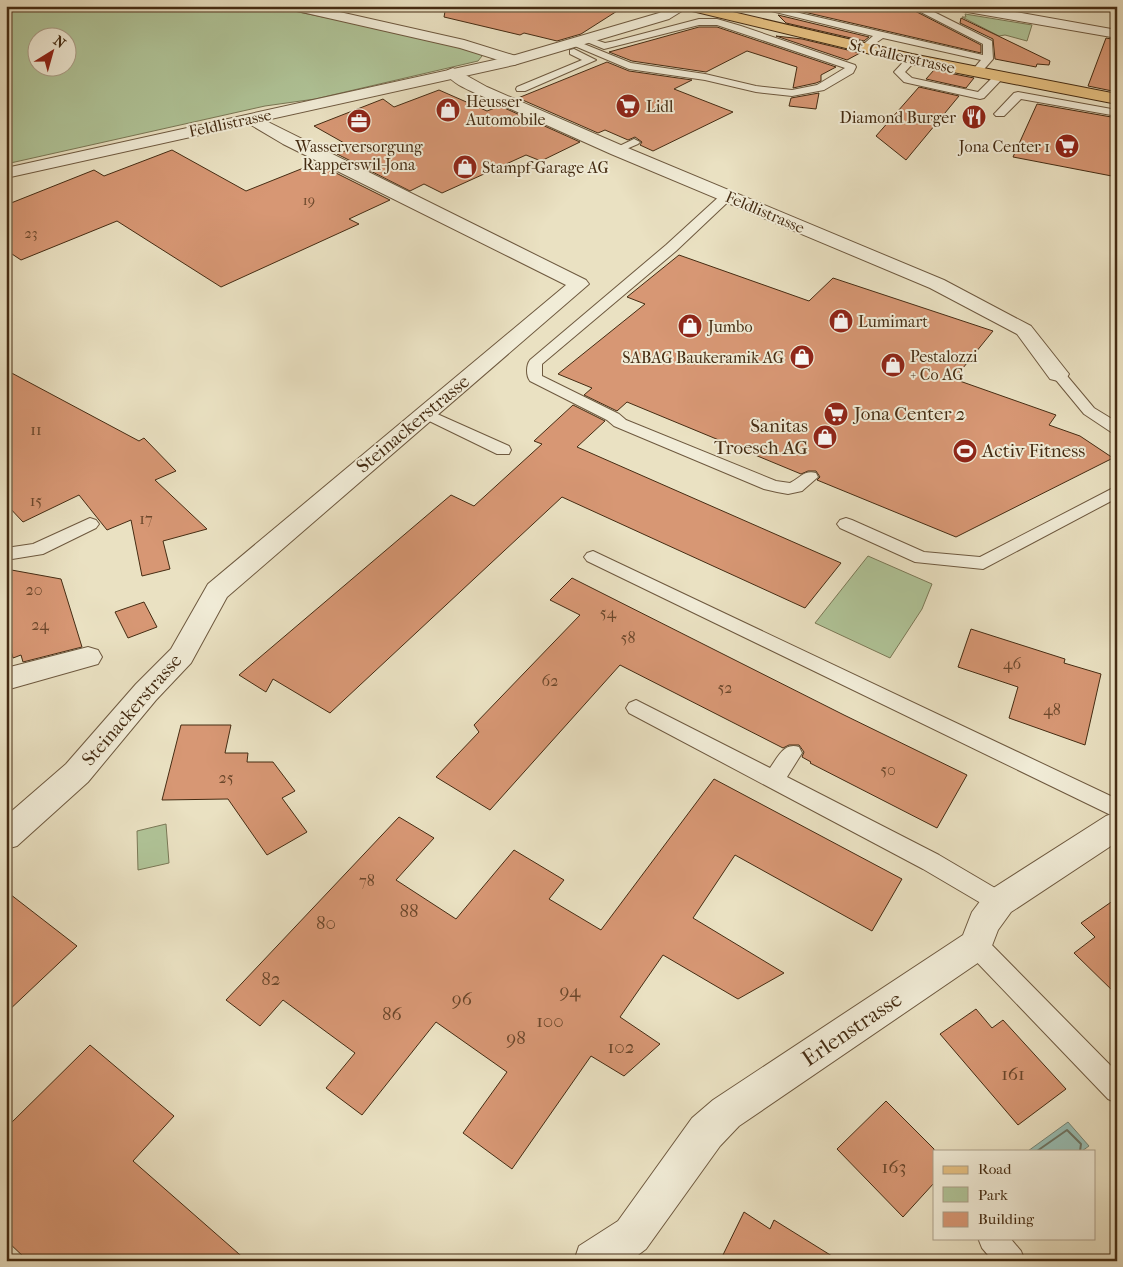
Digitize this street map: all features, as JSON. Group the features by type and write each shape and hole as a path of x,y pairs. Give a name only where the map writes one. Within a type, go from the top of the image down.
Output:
{"main road":[{"name":"St. Gallerstrasse","path":"688,6 975,73 1117,99"}],"street":[{"path":"293,6 464,44 514,60"},
{"name":"Feldlistrasse","path":"6,173 514,60 575,44 672,14 683,6"},
{"path":"956,6 1117,34"},
{"name":"Feldlistrasse","path":"454,73 459,78 481,90 625,146 727,196 937,284 1024,330 1058,374"},
{"name":"Steinackerstrasse","path":"6,836 77,773 146,692 181,656 217,590 579,284 289,140 252,119"},
{"path":"6,680 88,656"},
{"path":"976,945 984,923 999,902 1117,825"},
{"name":"Erlenstrasse","path":"599,1258 632,1235 706,1132 726,1113 976,945"}],"lane":[{"path":"756,6 988,60"},
{"path":"914,6 988,43 988,60 975,73"},
{"path":"708,21 738,28 851,67 849,71 820,88 776,92 705,77 629,66 575,44 604,46 616,44 708,21"},
{"path":"864,48 881,35"},
{"path":"521,89 591,60 575,44"},
{"path":"912,59 899,72 908,80 980,96 999,77"},
{"path":"1000,114 1018,95 1117,113"},
{"path":"727,196 658,260 535,364 535,378 613,417 620,423 770,485 782,488 797,488 805,475"},
{"path":"1058,374 1089,411 1117,429"},
{"path":"426,414 504,450"},
{"path":"846,524 920,558 983,563 1117,491"},
{"path":"6,554 37,550 90,524"},
{"path":"593,557 1117,809"},
{"path":"636,708 931,862 999,902"},
{"path":"772,780 792,753"},
{"path":"976,945 1117,1090"},
{"path":"994,1240 1011,1261"}],"green space":[{"path":"6,6 269,6 406,34 479,53 482,56 478,61 315,99 265,106 6,164"},
{"path":"965,14 1032,25 1027,41 1005,35 999,36 962,17 966,17"},
{"path":"868,556 932,584 922,609 890,658 815,623"},
{"path":"166,824 169,863 138,870 137,831"}],"water":[{"path":"1068,1122 1089,1146 1083,1150 1029,1150"}],"building":[{"path":"446,6 625,6 581,34 557,41 524,33 520,35 444,17"},
{"path":"778,6 899,6 917,12 981,45 981,53"},
{"path":"778,15 869,37 864,41 786,23"},
{"path":"961,18 1050,61 1049,65 1037,64 1036,67 995,59 993,39 960,23"},
{"path":"699,27 717,27 836,67 821,75 821,81 793,88 797,67 747,51 706,72 632,61 609,52"},
{"path":"776,36 802,39 860,53 847,60"},
{"path":"1106,38 1117,40 1117,92 1088,86"},
{"name":"Lidl","path":"607,62 629,71 692,80 674,89 733,112 653,151 640,145 642,142 635,137 628,140 605,130 598,133 518,98"},
{"path":"934,70 974,78 966,88 926,79"},
{"path":"919,87 959,96 906,160 876,136"},
{"path":"439,90 487,111 500,106 580,142 541,161 526,155 442,193 424,184 410,191 337,154 353,148 314,126 383,99 394,107"},
{"path":"819,93 816,109 789,106 791,98"},
{"name":"Jona Center 1","path":"1037,104 1117,118 1117,177 1013,157"},
{"path":"172,150 246,191 316,163 390,200 349,219 359,224 221,287 117,221 21,260 6,250 6,205 94,170 104,176"},
{"name":"Jona Center 2","path":"679,255 809,301 833,278 993,331 954,379 1056,415 1049,425 1080,436 1113,458 956,537 817,480 820,477 816,471 808,471 801,474 627,402 617,411 584,395 592,388 558,374 645,304 627,297"},
{"path":"6,370 139,441 144,438 176,471 155,480 207,529 163,541 170,569 142,576 131,520 107,530 79,495 23,522 6,504"},
{"path":"573,405 605,421 577,447 841,563 805,608 562,497 330,713 273,679 266,692 239,675 451,495 474,506 542,444 534,441"},
{"path":"6,569 61,579 82,647 23,662 21,655 13,658 6,632"},
{"path":"572,578 967,775 937,828 810,763 802,757 804,752 799,745 789,745 783,748 620,665 490,810 436,777 479,732 474,725 580,615 550,600"},
{"path":"144,602 157,627 128,638 115,612"},
{"path":"971,629 1065,659 1064,663 1101,674 1085,745 1009,718 1018,687 958,667"},
{"path":"181,725 231,725 225,753 248,753 247,762 273,762 295,791 282,798 307,832 267,855 228,799 162,800"},
{"path":"714,779 902,879 872,931 735,855 693,918 784,973 738,999 663,955 620,1017 660,1044 624,1076 591,1056 512,1169 463,1133 507,1072 436,1022 362,1115 326,1088 355,1053 283,1000 260,1026 226,1000 399,817 434,838 396,880 456,919 514,850 564,880 549,899 601,930"},
{"path":"6,891 77,946 6,1013"},
{"path":"1117,898 1117,995 1074,953 1095,937 1081,923"},
{"path":"976,1009 992,1028 1003,1020 1066,1089 1018,1125 940,1034"},
{"path":"90,1045 174,1116 133,1161 247,1261 28,1261 6,1240 6,1128"},
{"path":"886,1101 934,1149 933,1184 903,1217 837,1149"},
{"path":"744,1212 770,1229 774,1220 840,1261 720,1261"}],"place":[{"name":"Lidl","path":"628,106"},
{"name":"Heusser Automobile","path":"448,110"},
{"name":"Diamond Burger","path":"974,117"},
{"name":"Wasserversorgung Rapperswil-Jona","path":"359,121"},
{"name":"Jona Center 1","path":"1067,146"},
{"name":"Stampf-Garage AG","path":"465,167"},
{"name":"Lumimart","path":"841,321"},
{"name":"Jumbo","path":"690,326"},
{"name":"SABAG Baukeramik AG","path":"802,357"},
{"name":"Pestalozzi + Co AG","path":"893,365"},
{"name":"Jona Center 2","path":"836,414"},
{"name":"Sanitas Troesch AG","path":"825,437"},
{"name":"Activ Fitness","path":"965,451"}]}
